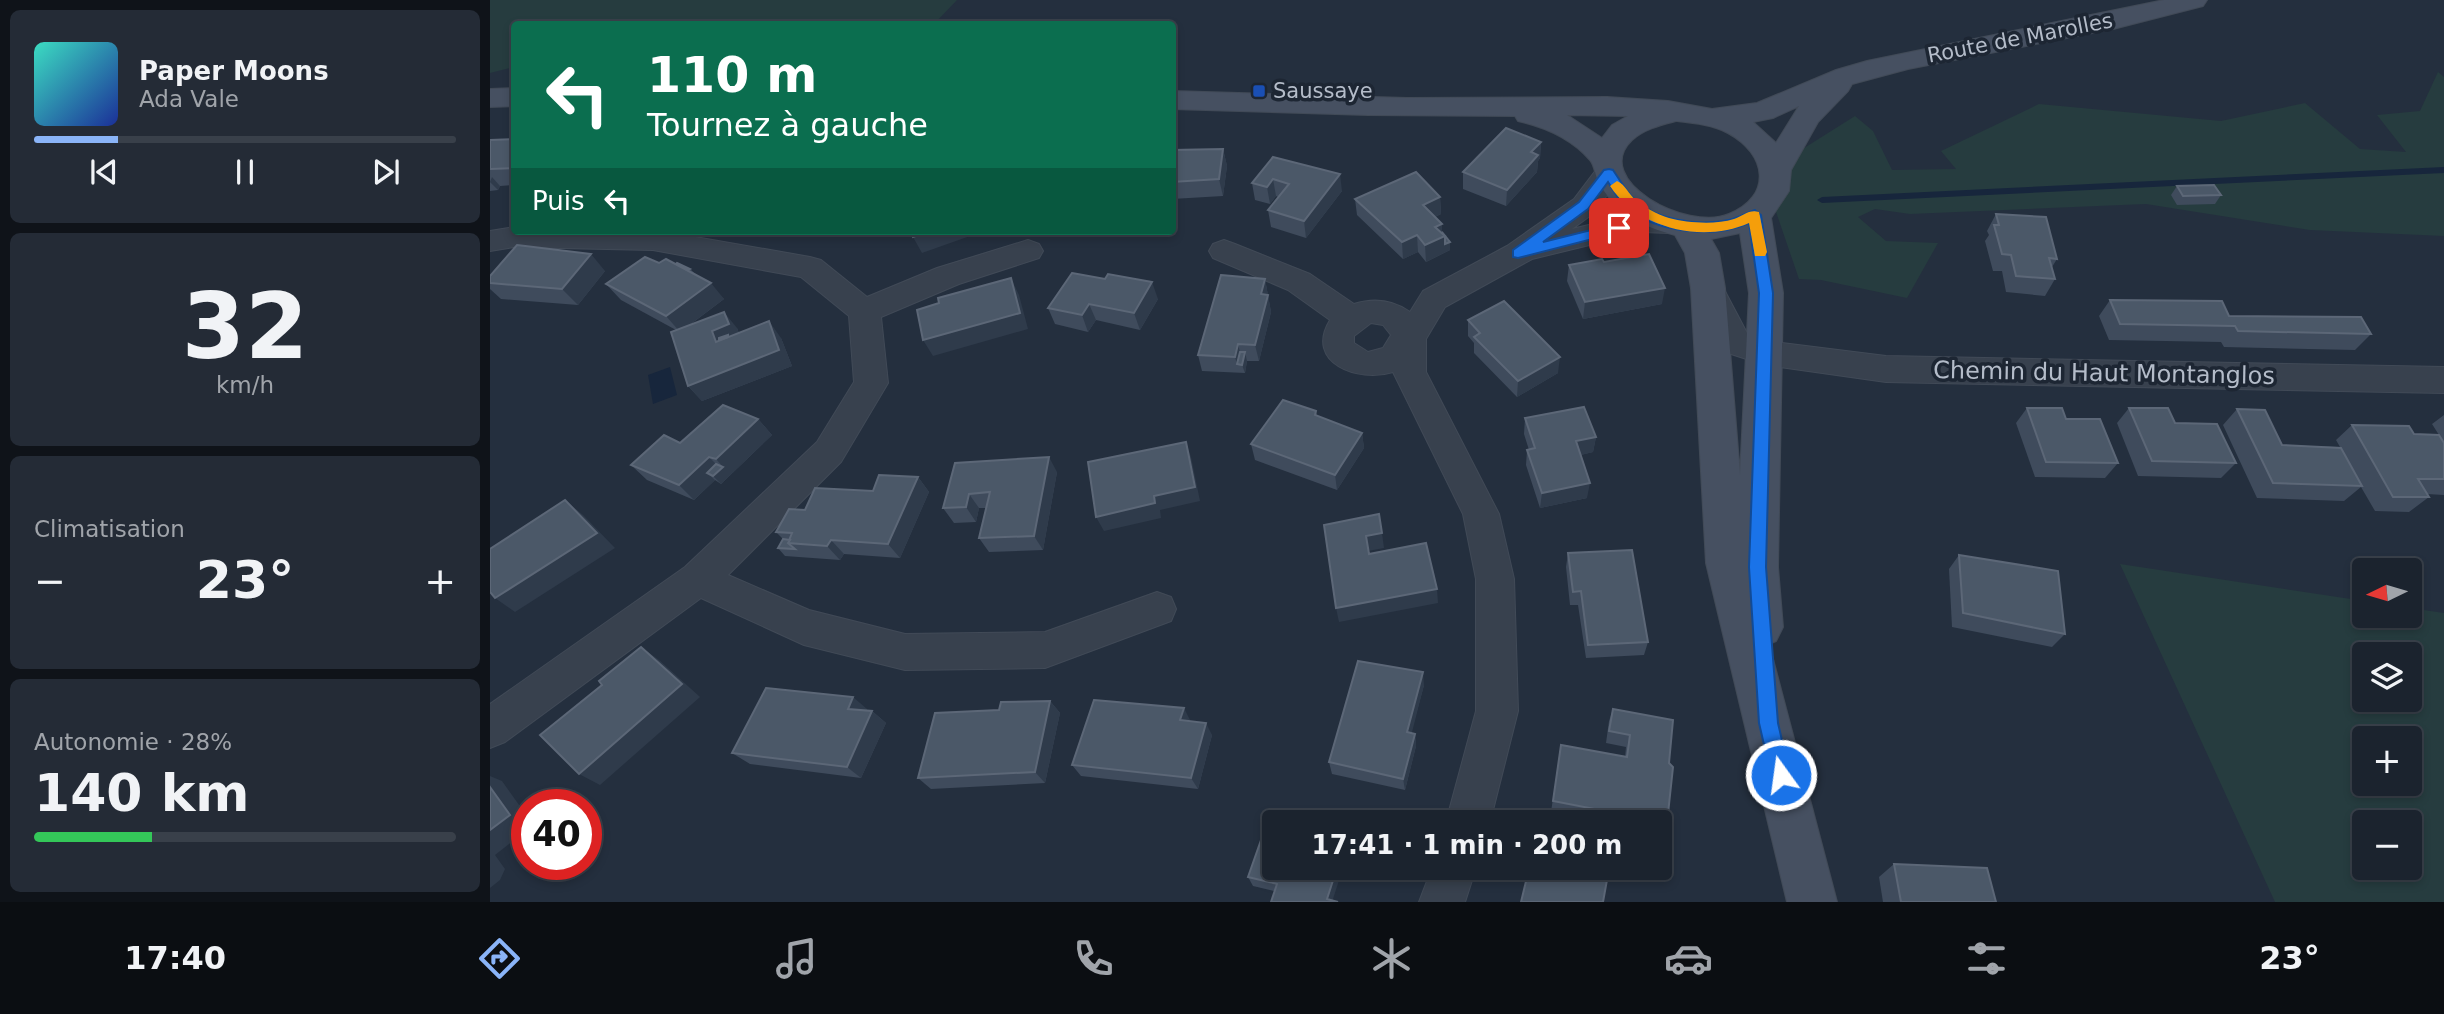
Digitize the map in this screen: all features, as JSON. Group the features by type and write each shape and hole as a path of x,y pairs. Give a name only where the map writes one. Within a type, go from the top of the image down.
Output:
{"street":[{"name":"Route de Marolles","path":"1711,119 1763,111 1846,75 1913,58 2117,20 2194,0"},
{"path":"1776,169 1806,117 1846,75"},
{"path":"490,98 511,97"},
{"path":"1176,100 1484,107 1600,105 1672,112 1711,119 1747,130 1765,147 1776,169 1776,183 1770,200 1755,215 1736,223 1713,227 1643,222 1518,254"},
{"path":"1484,107 1549,117 1582,135 1608,166 1629,202 1647,214 1678,225 1702,253 1708,288 1727,563 1812,902"},
{"path":"1471,810 1497,711 1494,579 1481,514 1409,372 1410,339 1434,299 1518,254 1584,206 1608,166 1613,143 1625,129 1672,112"},
{"path":"1755,215 1766,293 1757,567 1768,723"},
{"path":"490,241 514,237 653,240 810,268 864,311 871,383 829,452 698,579 490,728"},
{"path":"864,311 948,276 1028,250"},
{"path":"1224,251 1299,282 1350,318"},
{"name":"Chemin du Haut Montanglos","path":"1708,288 1736,343 1765,353 1886,369 2444,380"},
{"path":"698,579 804,626 905,652 1045,650 1157,609"},
{"path":"1442,902 1450,880"}],"green space":[{"path":"490,0 957,0 937,21 511,21 511,68 490,73"},
{"path":"2438,72 2444,77 2444,236 2310,230 2146,204 1910,214 1875,209 1858,217 1886,241 1938,243 1907,298 1821,280 1799,279 1763,174 1855,116 1873,131 1892,170 1956,169 1941,151 2039,104 2221,121 2305,103 2360,149 2406,152 2377,115 2420,111"},
{"path":"2120,564 2352,599 2352,628 2422,628 2422,610 2444,613 2444,902 2275,902"}],"water":[{"path":"670,367 677,395 653,404 648,375"}],"building":[{"path":"1506,128 1541,142 1531,152 1538,155 1507,190 1463,172"},
{"path":"511,139 511,168 490,169 490,140"},
{"path":"1223,149 1219,179 1176,182 1176,150"},
{"path":"1273,157 1340,174 1304,221 1268,210 1289,184 1273,179 1267,187 1252,183"},
{"path":"1416,172 1440,197 1423,205 1442,224 1435,227 1445,236 1425,245 1417,235 1402,242 1355,199"},
{"path":"2214,185 2221,195 2183,196 2177,186"},
{"path":"1996,214 2046,217 2057,259 2049,258 2055,279 2016,276 2011,255 2002,254 1994,225 1999,225"},
{"path":"517,245 591,254 562,289 490,283 490,276"},
{"path":"1649,254 1665,288 1585,302 1569,265 1602,259 1604,262"},
{"path":"645,257 659,263 666,259 711,283 666,316 606,284"},
{"path":"1072,273 1105,279 1108,274 1152,282 1134,313 1089,304 1082,315 1048,308"},
{"path":"1221,275 1265,279 1261,294 1268,295 1255,345 1238,344 1235,357 1198,355"},
{"path":"1011,278 1020,313 923,340 917,310 939,303 938,298"},
{"path":"2110,300 2222,301 2229,316 2361,317 2371,334 2238,331 2235,326 2120,324"},
{"path":"1504,301 1560,357 1518,381 1474,337 1480,333 1468,320"},
{"path":"724,312 729,324 712,331 716,342 769,321 779,350 688,386 671,332"},
{"path":"1240,352 1245,352 1242,365 1237,364"},
{"path":"1283,400 1316,411 1315,415 1362,433 1335,475 1251,444"},
{"path":"723,405 758,419 716,459 709,457 679,485 631,465 664,435 680,443"},
{"path":"1584,407 1596,437 1576,441 1590,483 1542,493 1527,450 1535,448 1525,418"},
{"path":"2027,408 2062,408 2066,419 2100,419 2118,463 2046,462"},
{"path":"2129,408 2168,408 2175,423 2217,424 2236,463 2152,461"},
{"path":"2237,409 2265,410 2282,445 2341,448 2362,486 2273,483"},
{"path":"2352,425 2409,426 2414,434 2439,435 2444,443 2444,479 2418,479 2429,497 2393,497"},
{"path":"1186,442 1195,487 1154,496 1155,503 1096,517 1088,462"},
{"path":"1049,457 1034,536 979,538 990,492 969,494 966,507 943,508 955,463"},
{"path":"716,464 723,467 713,476 707,473"},
{"path":"879,475 918,477 888,544 831,540 827,546 788,543 792,533 776,532 789,509 805,510 815,488 873,491"},
{"path":"565,500 597,533 495,598 490,592 490,549"},
{"path":"1379,514 1382,533 1366,536 1369,554 1426,543 1437,589 1336,608 1324,525"},
{"path":"783,539 790,540 788,543 795,549 778,548"},
{"path":"1632,550 1648,642 1588,645 1581,591 1573,592 1568,553"},
{"path":"1959,555 2058,571 2065,634 1963,613"},
{"path":"641,647 682,684 579,774 540,735 602,685 599,681"},
{"path":"1358,661 1423,672 1407,732 1415,734 1403,779 1329,762"},
{"path":"766,688 853,697 848,709 872,711 847,767 732,753"},
{"path":"1094,700 1184,708 1180,720 1206,723 1191,778 1072,765"},
{"path":"1050,701 1035,772 918,778 935,713 999,710 1001,702"},
{"path":"1613,709 1673,720 1669,763 1673,767 1668,810 1600,810 1553,801 1561,745 1627,757 1630,735 1609,731"},
{"path":"490,787 510,815 490,830"},
{"path":"1262,837 1262,880 1333,880 1327,899 1338,902 1271,902 1277,884 1248,877"},
{"path":"1894,864 1987,868 1996,902 1901,902"},
{"path":"1526,880 1607,880 1603,902 1521,902"}],"waterway":[{"path":"1822,200 2444,170"}],"slow traffic":[{"path":"1617,186 1629,202 1647,214 1688,227 1736,223 1755,215 1760,252"}],"place":[{"name":"Saussaye","path":"1259,91"}],"route":[{"path":"1619,228 1518,254 1584,206 1609,173 1629,202 1647,214 1669,223 1688,227 1713,227 1736,223 1755,215 1766,293 1757,567 1768,723 1781,775"}]}
